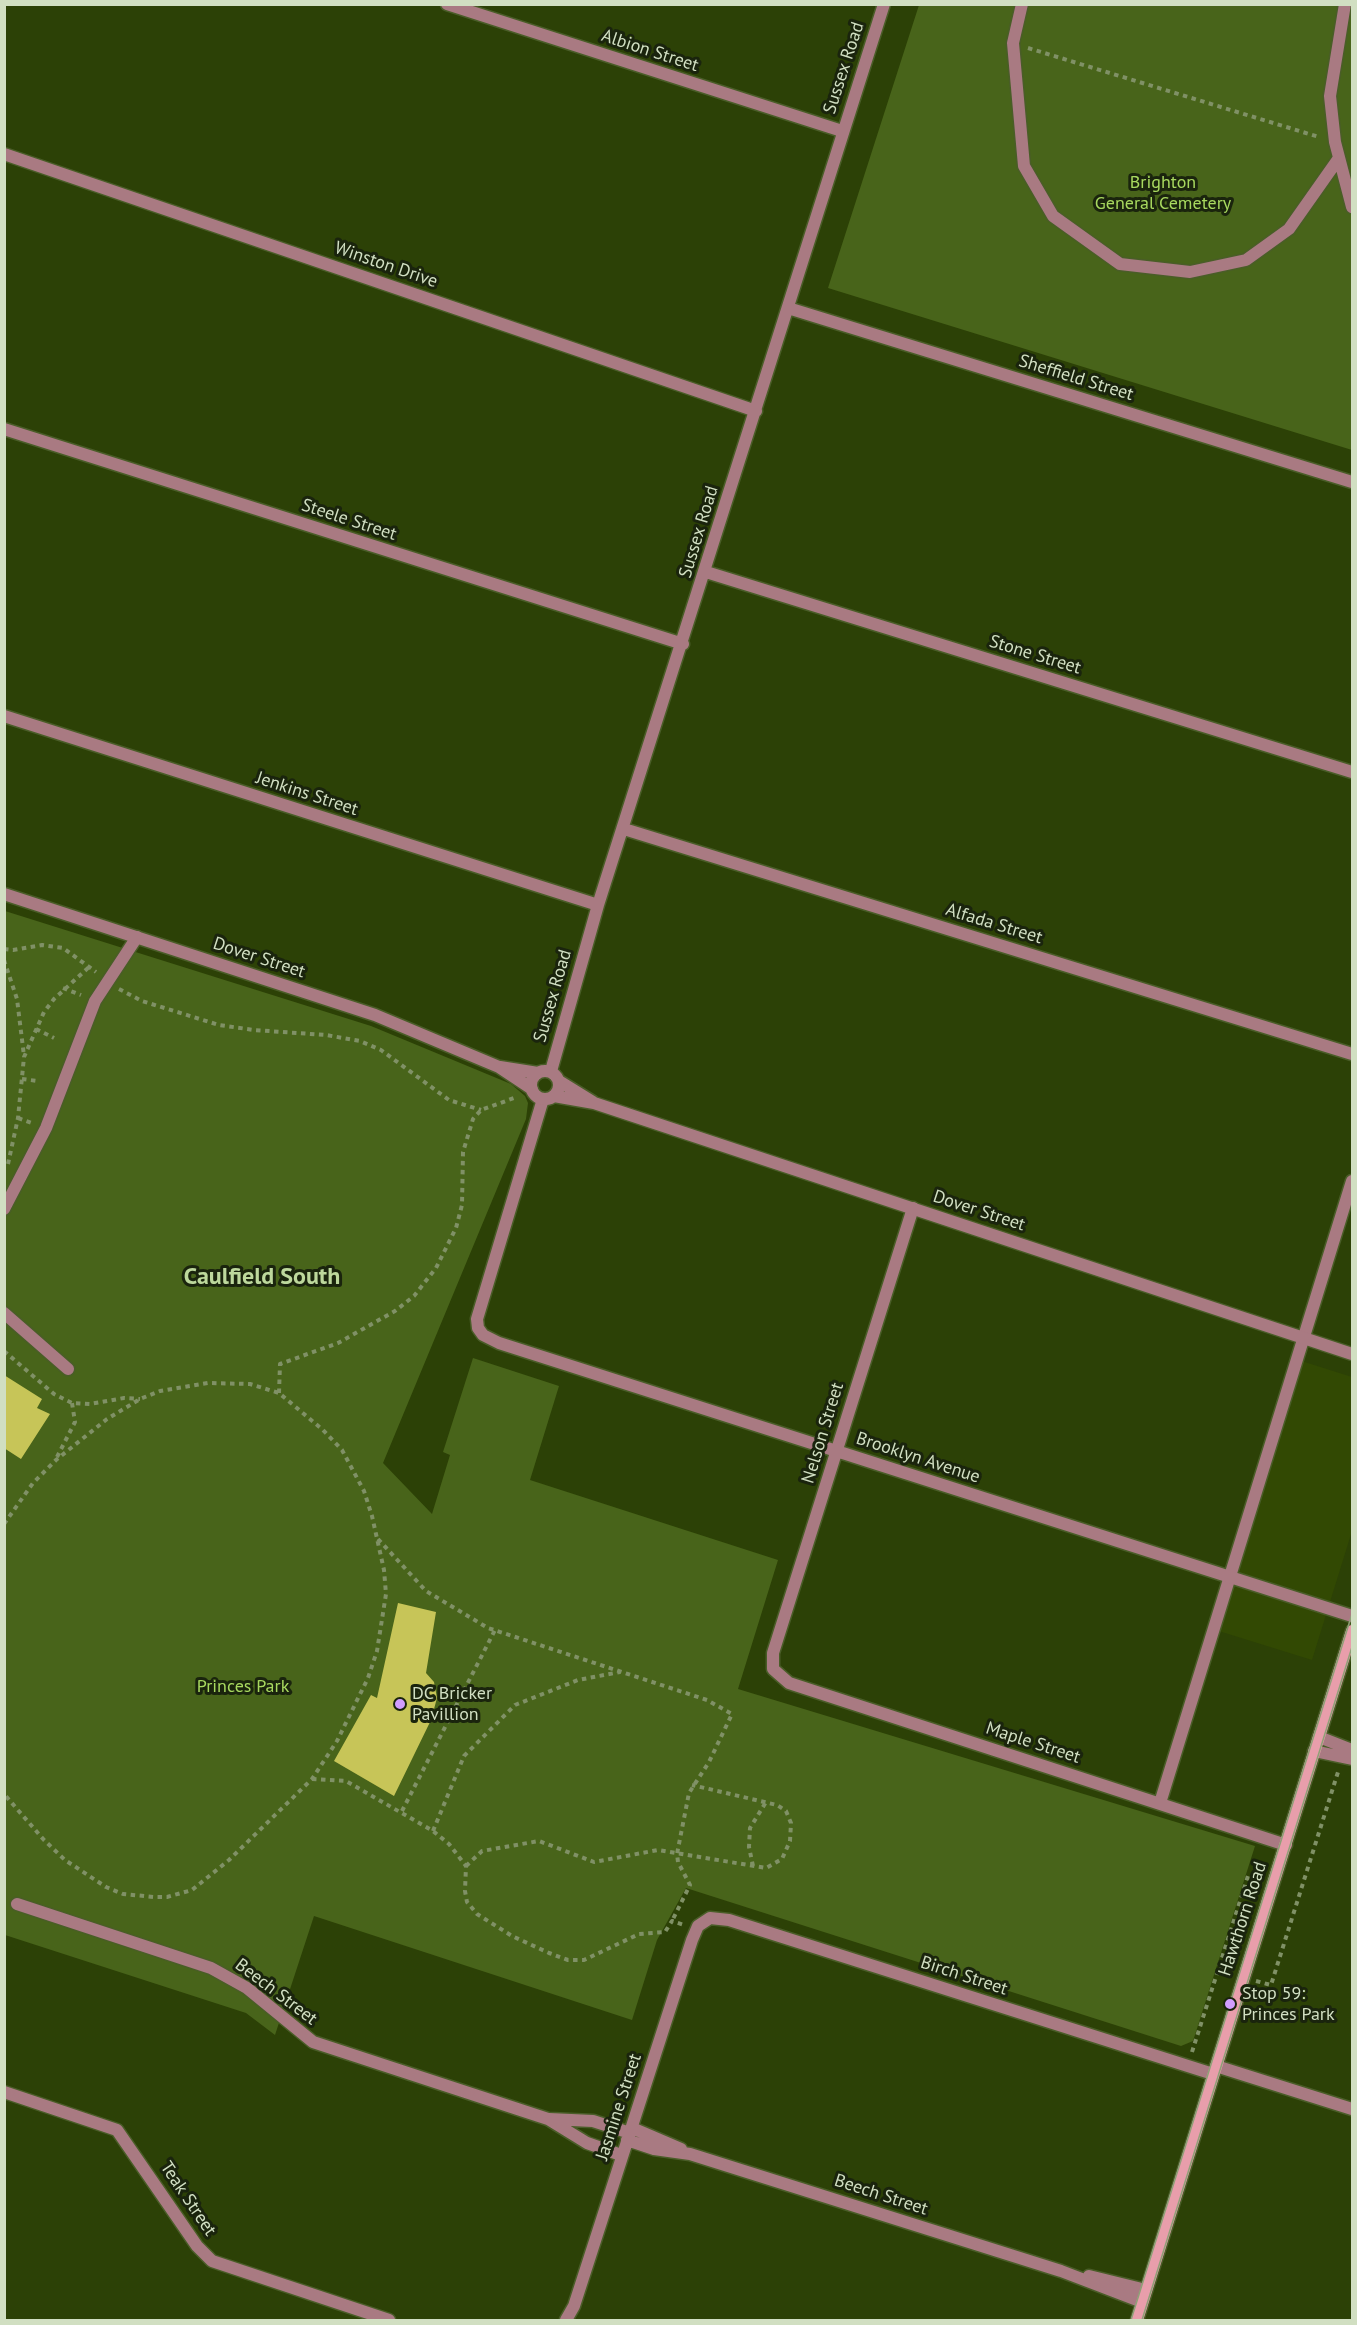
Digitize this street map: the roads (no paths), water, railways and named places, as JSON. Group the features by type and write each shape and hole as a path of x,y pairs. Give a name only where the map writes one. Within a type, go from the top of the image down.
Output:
{"main road":[{"name":"Hawthorn Road","path":"1137,2320 1353,1631"}],"street":[{"name":"Albion Street","path":"447,4 842,131"},
{"name":"Sussex Road","path":"555,1076 563,1023 598,905 706,572 842,131 884,4"},
{"path":"1022,4 1013,43 1024,166 1053,216 1120,264 1190,272 1246,260 1289,230 1339,158"},
{"path":"1345,4 1330,96 1335,142 1353,207"},
{"name":"Winston Drive","path":"4,154 756,411"},
{"name":"Sheffield Street","path":"788,308 1353,482"},
{"name":"Steele Street","path":"4,429 683,644"},
{"name":"Stone Street","path":"706,572 1353,772"},
{"name":"Jenkins Street","path":"4,716 598,905"},
{"name":"Alfada Street","path":"624,829 1353,1054"},
{"name":"Dover Street","path":"4,894 375,1015 499,1067 532,1089"},
{"path":"4,1209 41,1139 95,1001 137,937"},
{"name":"Dover Street","path":"499,1067 538,1073"},
{"path":"538,1073 555,1076 559,1089 549,1098 536,1095 532,1089 532,1080 538,1073"},
{"name":"Dover Street","path":"555,1076 594,1103"},
{"name":"Dover Street","path":"549,1098 594,1103 1353,1354"},
{"name":"Brooklyn Avenue","path":"549,1098 532,1139 479,1311 478,1328 483,1335 499,1343 1353,1616"},
{"path":"1160,1803 1353,1181"},
{"name":"Nelson Street","path":"773,1669 773,1653 913,1209"},
{"path":"4,1313 68,1369"},
{"name":"Maple Street","path":"773,1669 789,1683 1286,1845"},
{"path":"1319,1737 1353,1750"},
{"path":"1314,1751 1347,1758"},
{"name":"Beech Street","path":"17,1904 223,1973 246,1988 313,2042 548,2119 587,2143 621,2155"},
{"name":"Birch Street","path":"699,1925 718,1917 729,1920 1187,2066 1214,2070 1353,2109"},
{"name":"Jasmine Street","path":"566,2320 574,2306 621,2155 699,1925"},
{"name":"Teak Street","path":"4,2092 117,2130 197,2246 212,2261 389,2320"},
{"name":"Beech Street","path":"548,2119 593,2121 629,2133 658,2137 690,2154 1144,2296"},
{"name":"Jasmine Street","path":"573,2320 574,2306"}],"tram line":[{"path":"1131,2320 1352,1614"},
{"path":"1142,2320 1352,1647"}],"place":[{"name":"DC Bricker Pavillion","path":"400,1704"},
{"name":"Stop 59: Princes Park","path":"1230,2004"}],"district":[{"name":"Caulfield South","path":"262,1277"}],"park label":[{"name":"Brighton General Cemetery","path":"1163,193"},
{"name":"Princes Park","path":"243,1687"}]}
